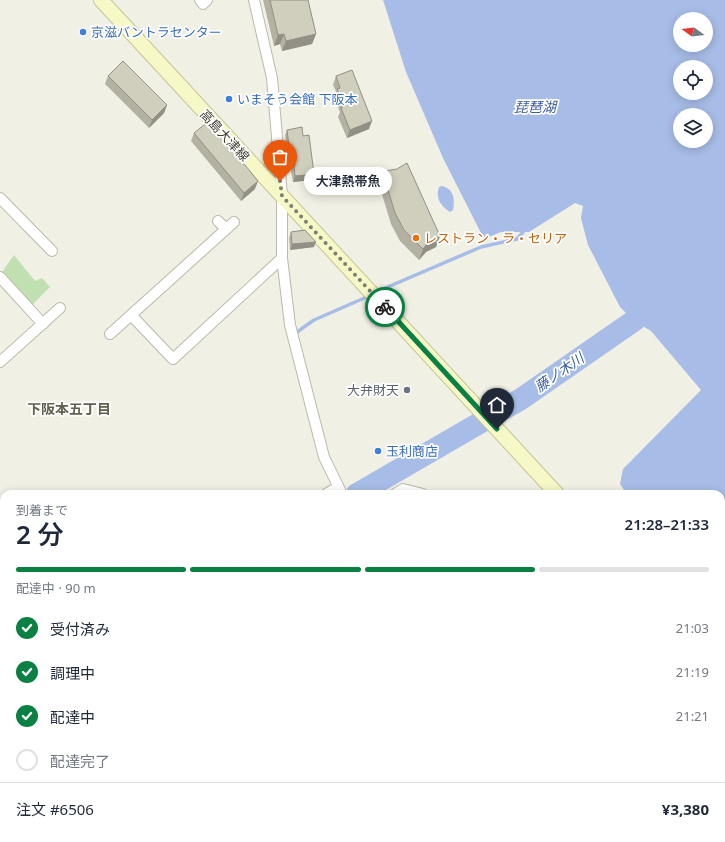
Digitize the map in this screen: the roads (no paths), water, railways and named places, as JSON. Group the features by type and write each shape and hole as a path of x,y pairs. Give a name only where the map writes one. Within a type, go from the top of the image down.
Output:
{"main road":[{"name":"高島大津線","path":"101,0 553,490"}],"street":[{"path":"200,0 203,4 208,0"},
{"path":"254,0 272,78 282,196 282,258 290,325 324,457 340,490"},
{"path":"0,198 52,250"},
{"path":"110,334 230,226 218,221"},
{"path":"131,315 173,359 282,258"},
{"path":"0,277 43,324"},
{"path":"0,362 60,308"}],"water":[{"name":"琵琶湖","path":"383,0 725,0 725,490 624,490 620,484 623,469 701,390 651,331 628,315 620,307 588,245 581,218 583,206 575,203 529,232 501,232 484,239 443,158 406,72"},
{"path":"442,186 449,189 454,198 453,210 450,212 444,207 438,198 439,187"}],"waterway":[{"path":"376,292 481,247 517,239 523,232"},
{"path":"297,332 314,320 369,296"},
{"name":"藤ノ木川","path":"364,490 521,399 635,320 653,296"}],"place":[{"name":"京滋バントラセンター","path":"83,32"},
{"name":"いまそう会館 下阪本","path":"229,99"},
{"name":"大津熱帯魚","path":"280,181"},
{"name":"レストラン・ラ・セリア","path":"416,238"},
{"name":"大弁財天","path":"407,390"},
{"name":"玉利商店","path":"378,451"}],"district":[{"name":"下阪本五丁目","path":"69,408"}]}
